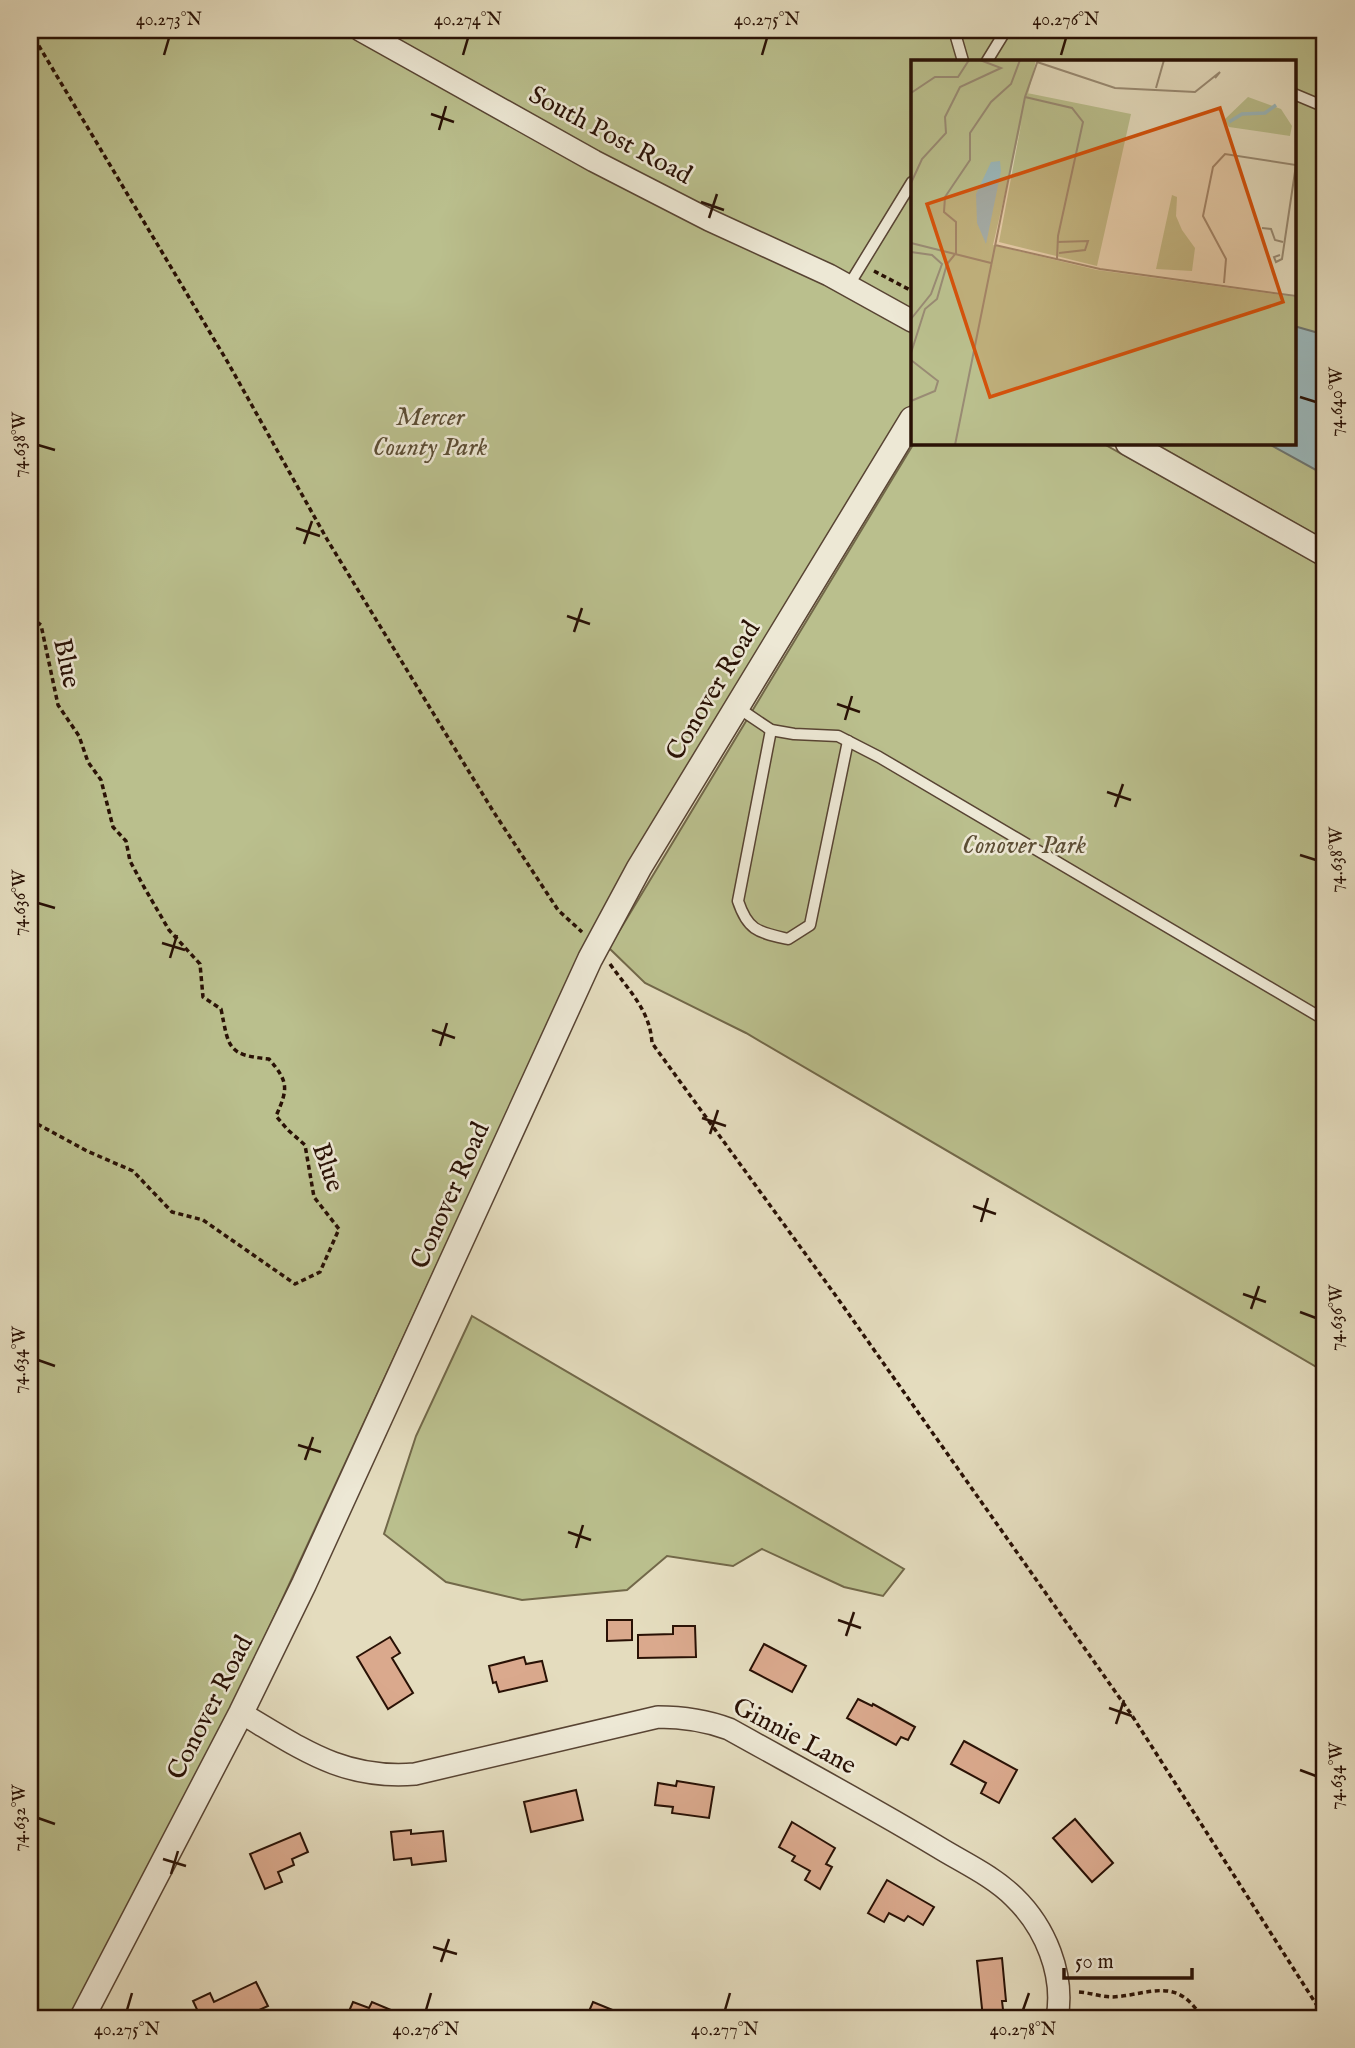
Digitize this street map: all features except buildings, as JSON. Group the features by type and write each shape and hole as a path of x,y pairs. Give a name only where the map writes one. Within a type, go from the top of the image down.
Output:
{"street":[{"name":"South Post Road","path":"360,30 594,161 709,220 849,285 911,320"},
{"name":"Conover Road","path":"82,2018 241,1713 351,1485 560,1021 597,945 639,868 911,421"},
{"path":"1130,444 1325,554"},
{"name":"Ginnie Lane","path":"241,1713 339,1767 391,1776 415,1774 658,1717 706,1720 729,1728 998,1883 1014,1897 1031,1916 1048,1944 1058,1992 1057,2018"}],"lane":[{"path":"954,30 963,60"},
{"path":"987,60 1006,30"},
{"path":"1296,95 1325,107"},
{"path":"849,285 911,184"},
{"path":"737,706 771,730 838,736 879,757 1325,1020"},
{"path":"771,730 738,901 745,920 763,934 788,939 810,925 848,741"}],"path":[{"path":"30,31 227,361 328,541 493,811 558,910 597,945 647,1014 652,1043 836,1296 1132,1714 1325,2018"},
{"path":"862,265 911,290"},
{"name":"Blue","path":"30,617 41,625 58,705 79,736 88,762 101,780 113,827 126,841 130,860 169,930 200,964 203,997 220,1009 228,1044 243,1057 269,1059 281,1073 286,1093 276,1116 305,1145 314,1197 339,1229 320,1272 295,1284 204,1220 172,1212 133,1171 87,1151 30,1120"},
{"path":"1079,1992 1105,1997 1154,1989 1193,2002 1202,2018"}],"green space":[{"name":"Mercer County Park","path":"30,30 1325,30 1325,540 1156,444 1296,444 1296,60 911,60 911,405 520,1085 225,1723 70,2018 30,2018"},
{"name":"Conover Park","path":"913,444 1104,444 1325,568 1325,1372 746,1033 645,983 609,948"},
{"path":"472,1316 904,1569 883,1596 844,1587 762,1549 733,1566 667,1556 627,1590 522,1600 446,1582 384,1534 416,1436"}],"water":[{"path":"1296,327 1325,338 1325,475 1269,444 1296,444"}]}
